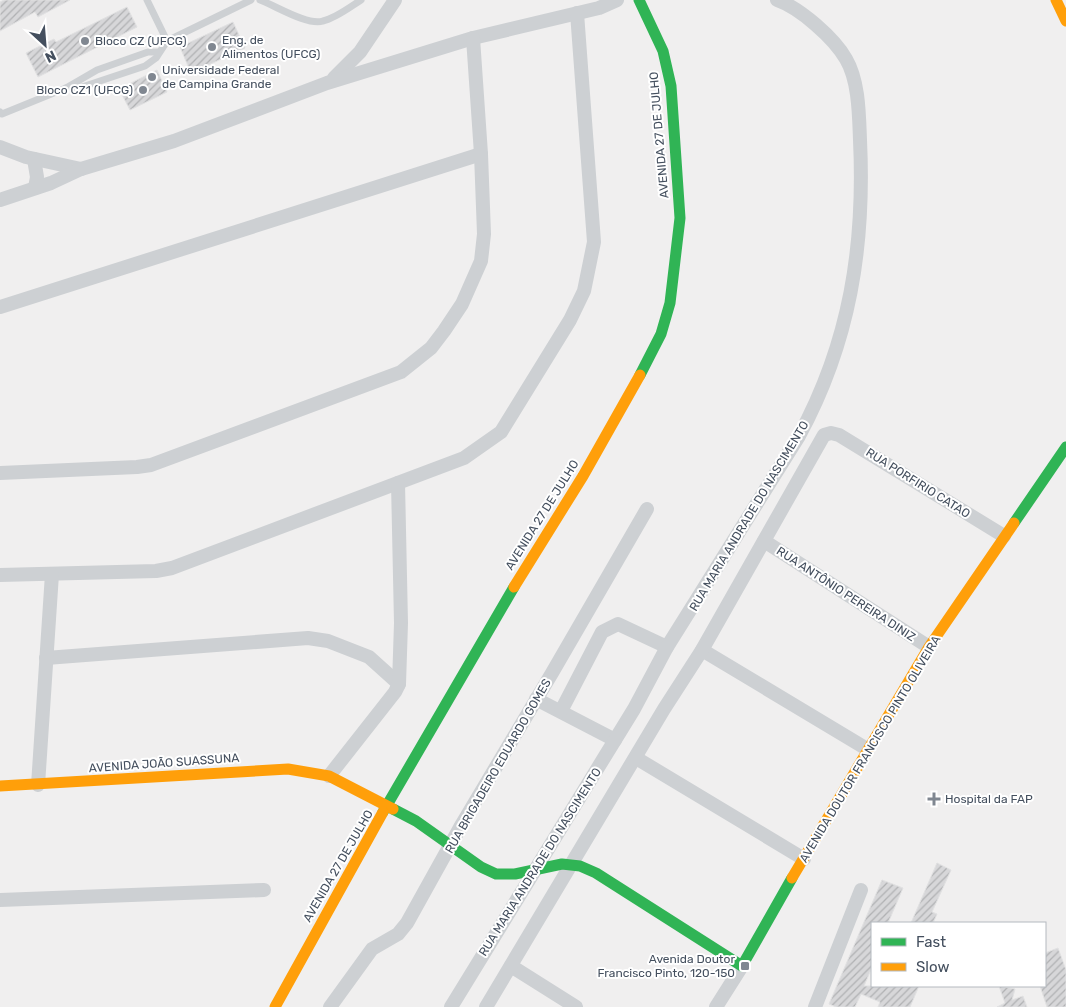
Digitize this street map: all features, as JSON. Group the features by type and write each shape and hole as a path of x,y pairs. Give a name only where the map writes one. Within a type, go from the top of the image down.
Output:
{"street":[{"path":"327,83 339,75 360,52 395,0"},
{"path":"0,200 81,169 174,141 327,83 473,38 577,13 617,0"},
{"name":"AVENIDA 27 DE JULHO","path":"274,1007 535,551 583,476 632,392 661,334 670,303 680,218 671,86 663,51 639,0"},
{"name":"RUA MARIA ANDRADE DO NASCIMENTO","path":"451,1007 541,868 651,680 667,648 807,421 840,339 855,276 861,215 862,165 856,100 850,68 841,53 825,34 792,7 777,0"},
{"path":"1056,0 1066,21"},
{"path":"0,575 156,571 172,568 464,458 501,432 570,320 584,291 594,242 577,13"},
{"path":"0,473 151,465 401,372 431,348 462,304 478,268 484,234 482,154 473,38"},
{"path":"0,147 34,159 81,169"},
{"path":"0,307 482,154"},
{"path":"34,159 37,177 35,188"},
{"name":"RUA MARIA ANDRADE DO NASCIMENTO","path":"486,1007 702,650 824,435 832,433"},
{"name":"RUA PORFIRIO CATAO","path":"832,433 839,435 1004,536"},
{"name":"AVENIDA DOUTOR FRANCISCO PINTO OLIVEIRA","path":"716,1007 742,966 867,748 929,647 1066,448"},
{"path":"329,776 395,692 399,684 401,623 398,483"},
{"name":"RUA BRIGADEIRO EDUARDO GOMES","path":"330,1007 372,949 403,930 450,845 647,509"},
{"name":"RUA ANTÔNIO PEREIRA DINIZ","path":"764,541 929,647"},
{"path":"38,785 52,574"},
{"path":"561,711 602,632 608,627 618,624 667,648"},
{"path":"46,658 308,638 328,642 369,657 399,684"},
{"path":"702,650 867,748"},
{"path":"536,699 615,740"},
{"path":"636,758 804,859"},
{"name":"AVENIDA JOÃO SUASSUNA","path":"0,786 288,769 329,776 416,821 481,867 496,874 515,874 541,868 573,865"},
{"path":"573,865 596,873 742,966"},
{"path":"0,900 264,890"},
{"path":"815,1007 861,890"},
{"path":"511,966 576,1007"}],"lane":[{"path":"147,0 167,41"},
{"path":"66,88 82,88 145,66 156,58 167,41 251,0"},
{"path":"260,0 302,18 319,22 361,0"},
{"path":"1,114 66,88 87,74 110,64 148,52 159,52"}],"building":[{"path":"4,0 70,0 38,17 35,12 0,31 0,2"},
{"name":"Bloco CZ (UFCG)","path":"127,7 137,27 38,77 26,53 54,39 56,42"},
{"name":"Eng. de Alimentos (UFCG)","path":"233,22 245,48 191,73 180,47"},
{"name":"Bloco CZ1 (UFCG)","path":"157,70 167,92 130,110 119,89"},
{"path":"937,863 951,870 932,912 937,914 933,922 911,922"},
{"path":"882,880 903,888 888,922 871,922 871,969 864,986 919,987 910,1007 878,1007 880,1002 861,994 855,1007 836,1007 829,1004"},
{"path":"1058,948 1066,970 1066,1007 1047,1007 1040,987 1046,987 1046,953"},
{"path":"999,987 1015,989 1012,1000 1023,996 1027,1007 997,1007 1005,1003"}],"traffic: fast":[{"path":"639,0 663,51 671,86 680,218 670,303 661,334 640,375"},
{"path":"1014,523 1066,447"},
{"path":"383,812 514,587"},
{"path":"393,809 416,821 481,867 496,874 515,874 562,864 580,866 596,873 742,966 792,878"}],"traffic: slow":[{"path":"1056,0 1066,21"},
{"path":"514,587 583,476 640,375"},
{"path":"792,878 929,647 1014,523"},
{"path":"0,786 288,769 329,776 393,809"},
{"path":"275,1007 383,812"}],"place":[{"name":"Bloco CZ (UFCG)","path":"85,41"},
{"name":"Eng. de Alimentos (UFCG)","path":"212,47"},
{"name":"Universidade Federal de Campina Grande","path":"152,77"},
{"name":"Bloco CZ1 (UFCG)","path":"143,90"},
{"name":"Hospital da FAP","path":"934,799"},
{"name":"Avenida Doutor Francisco Pinto, 120-150","path":"745,966"}]}
